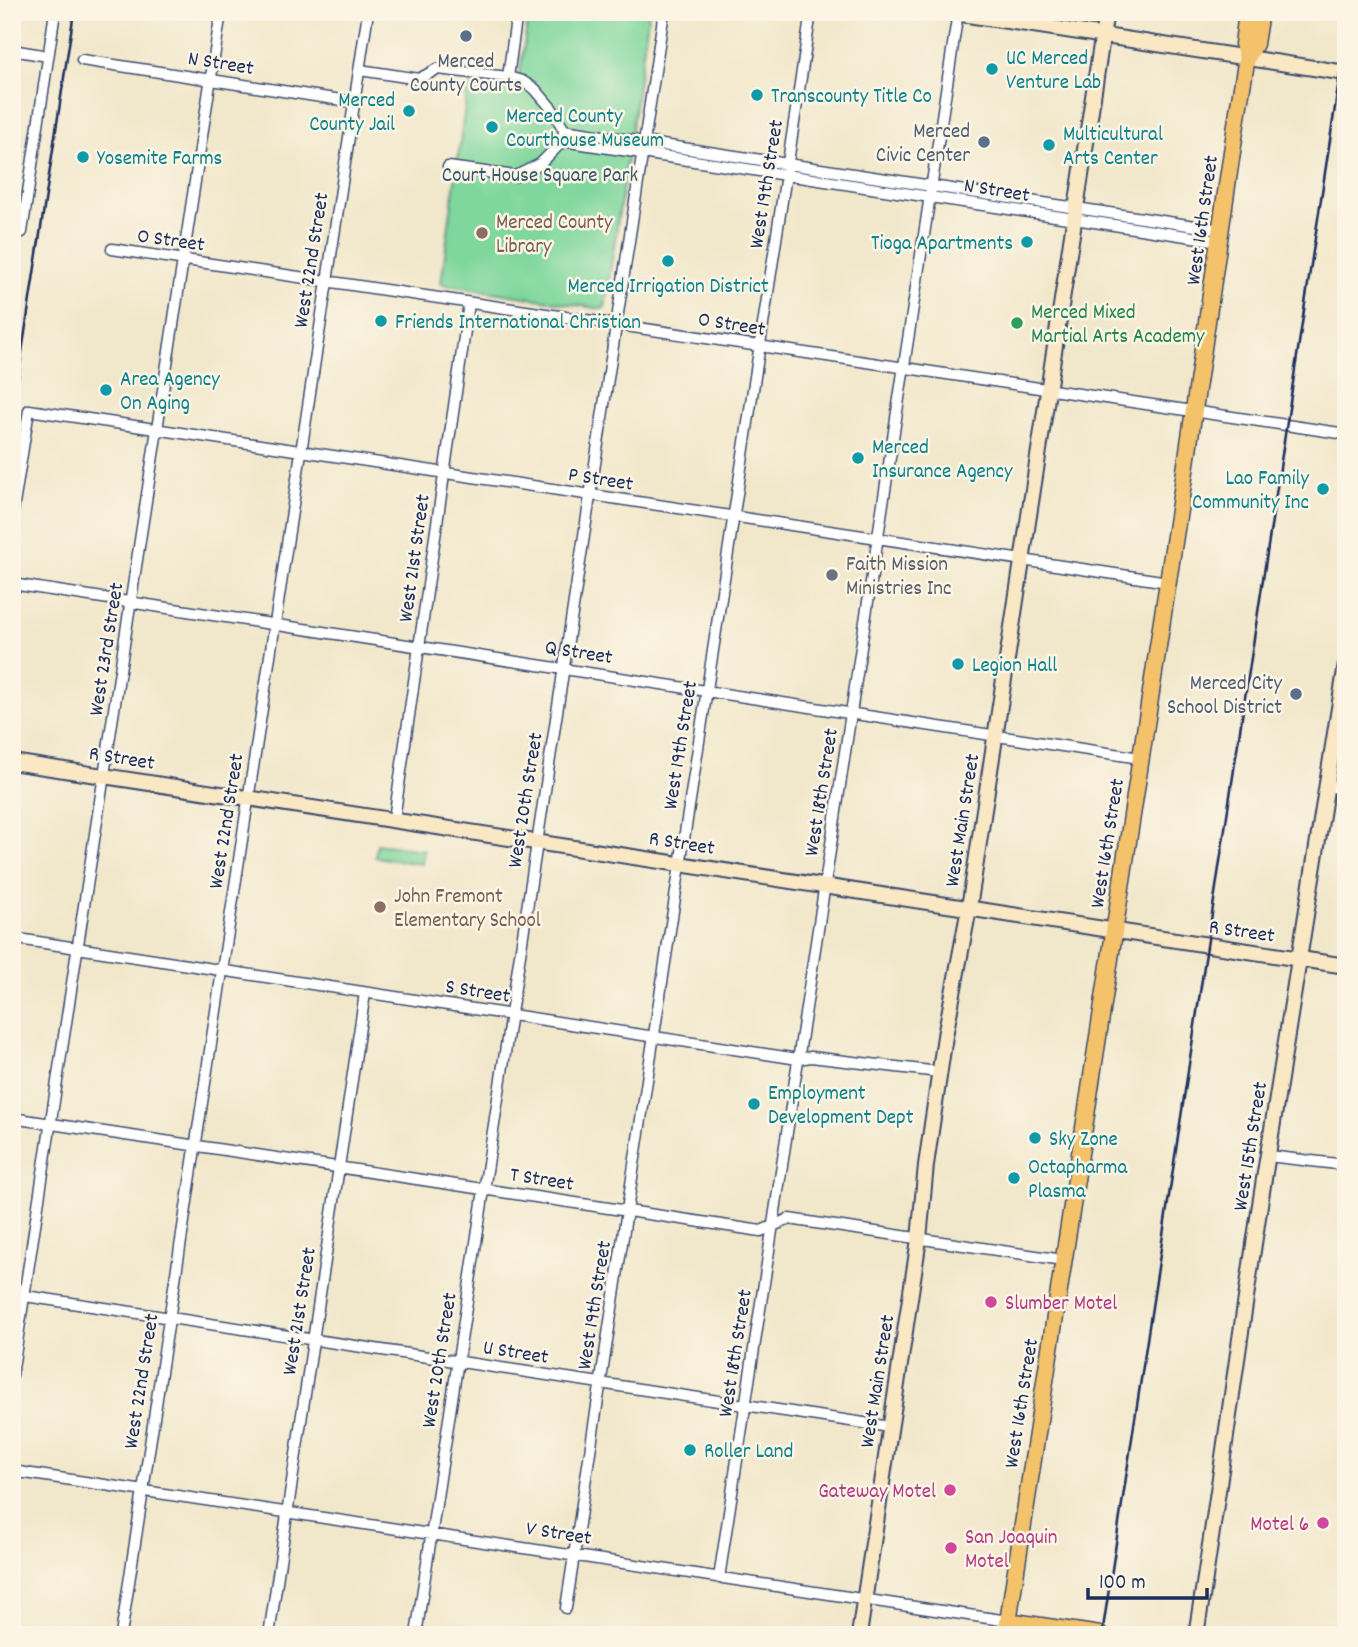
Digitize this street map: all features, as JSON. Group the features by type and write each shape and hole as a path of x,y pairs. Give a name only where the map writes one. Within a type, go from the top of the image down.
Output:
{"main road":[{"name":"West 16th Street","path":"1247,12 1243,44 1247,57"},
{"name":"West 16th Street","path":"1007,1628 1247,57 1255,44 1260,12"},
{"name":"V Street","path":"1007,1628 1100,1635"}],"street":[{"path":"17,231 55,12"},
{"name":"West 23rd Street","path":"12,1375 221,12"},
{"name":"West 22nd Street","path":"121,1635 368,12"},
{"path":"508,76 517,12"},
{"name":"West 20th Street","path":"416,1635 664,12"},
{"name":"West 19th Street","path":"566,1608 811,12"},
{"name":"West Main Street","path":"859,1635 919,1239 939,1072 969,908 1106,12"},
{"path":"955,13 1030,18 1103,35 1346,73"},
{"name":"West 18th Street","path":"719,1578 932,186 955,13"},
{"path":"12,50 48,56"},
{"name":"N Street","path":"82,60 354,102"},
{"path":"360,70 419,79 437,69 508,76 535,89 552,109 564,130 563,141 540,164 516,176 448,167"},
{"name":"N Street","path":"564,130 932,186 1075,213 1220,236"},
{"name":"N Street","path":"563,141 930,198 1075,213"},
{"name":"O Street","path":"112,250 1346,434"},
{"name":"West 21st Street","path":"394,820 469,303"},
{"name":"P Street","path":"12,517 29,410 1168,582"},
{"name":"Q Street","path":"12,584 1140,758"},
{"name":"West 15th Street","path":"1196,1635 1346,664"},
{"name":"R Street","path":"12,762 1346,967"},
{"path":"1327,786 1346,789"},
{"name":"S Street","path":"12,938 798,1059 811,1057 939,1072"},
{"name":"West 21st Street","path":"269,1635 365,993"},
{"name":"T Street","path":"12,1118 761,1231 789,1219 1063,1260"},
{"path":"1268,1156 1346,1165"},
{"name":"U Street","path":"12,1294 890,1427"},
{"name":"V Street","path":"12,1471 864,1600 1007,1628"}],"green space":[{"name":"Court House Square Park","path":"529,12 649,12 605,307 602,309 441,284 468,84 514,88 521,66"},
{"path":"377,844 424,850 422,864 375,857"}],"railway":[{"path":"12,417 74,12"},
{"path":"1102,1635 1346,35"}],"place":[{"name":"Merced County Courts","path":"466,36"},
{"name":"UC Merced Venture Lab","path":"992,69"},
{"name":"Transcounty Title Co","path":"757,95"},
{"name":"Merced County Jail","path":"409,111"},
{"name":"Merced County Courthouse Museum","path":"492,127"},
{"name":"Merced Civic Center","path":"984,142"},
{"name":"Multicultural Arts Center","path":"1049,145"},
{"name":"Yosemite Farms","path":"83,157"},
{"name":"Merced County Library","path":"482,233"},
{"name":"Tioga Apartments","path":"1027,242"},
{"name":"Merced Irrigation District","path":"668,261"},
{"name":"Friends International Christian","path":"381,321"},
{"name":"Merced Mixed Martial Arts Academy","path":"1017,323"},
{"name":"Area Agency On Aging","path":"106,390"},
{"name":"Merced Insurance Agency","path":"858,458"},
{"name":"Lao Family Community Inc","path":"1323,489"},
{"name":"Faith Mission Ministries Inc","path":"832,575"},
{"name":"Legion Hall","path":"958,664"},
{"name":"Merced City School District","path":"1296,694"},
{"name":"John Fremont Elementary School","path":"380,907"},
{"name":"Employment Development Dept","path":"754,1104"},
{"name":"Sky Zone","path":"1035,1138"},
{"name":"Octapharma Plasma","path":"1014,1178"},
{"name":"Slumber Motel","path":"991,1302"},
{"name":"Roller Land","path":"690,1450"},
{"name":"Gateway Motel","path":"950,1490"},
{"name":"Motel 6","path":"1323,1523"},
{"name":"San Joaquin Motel","path":"951,1548"}]}
